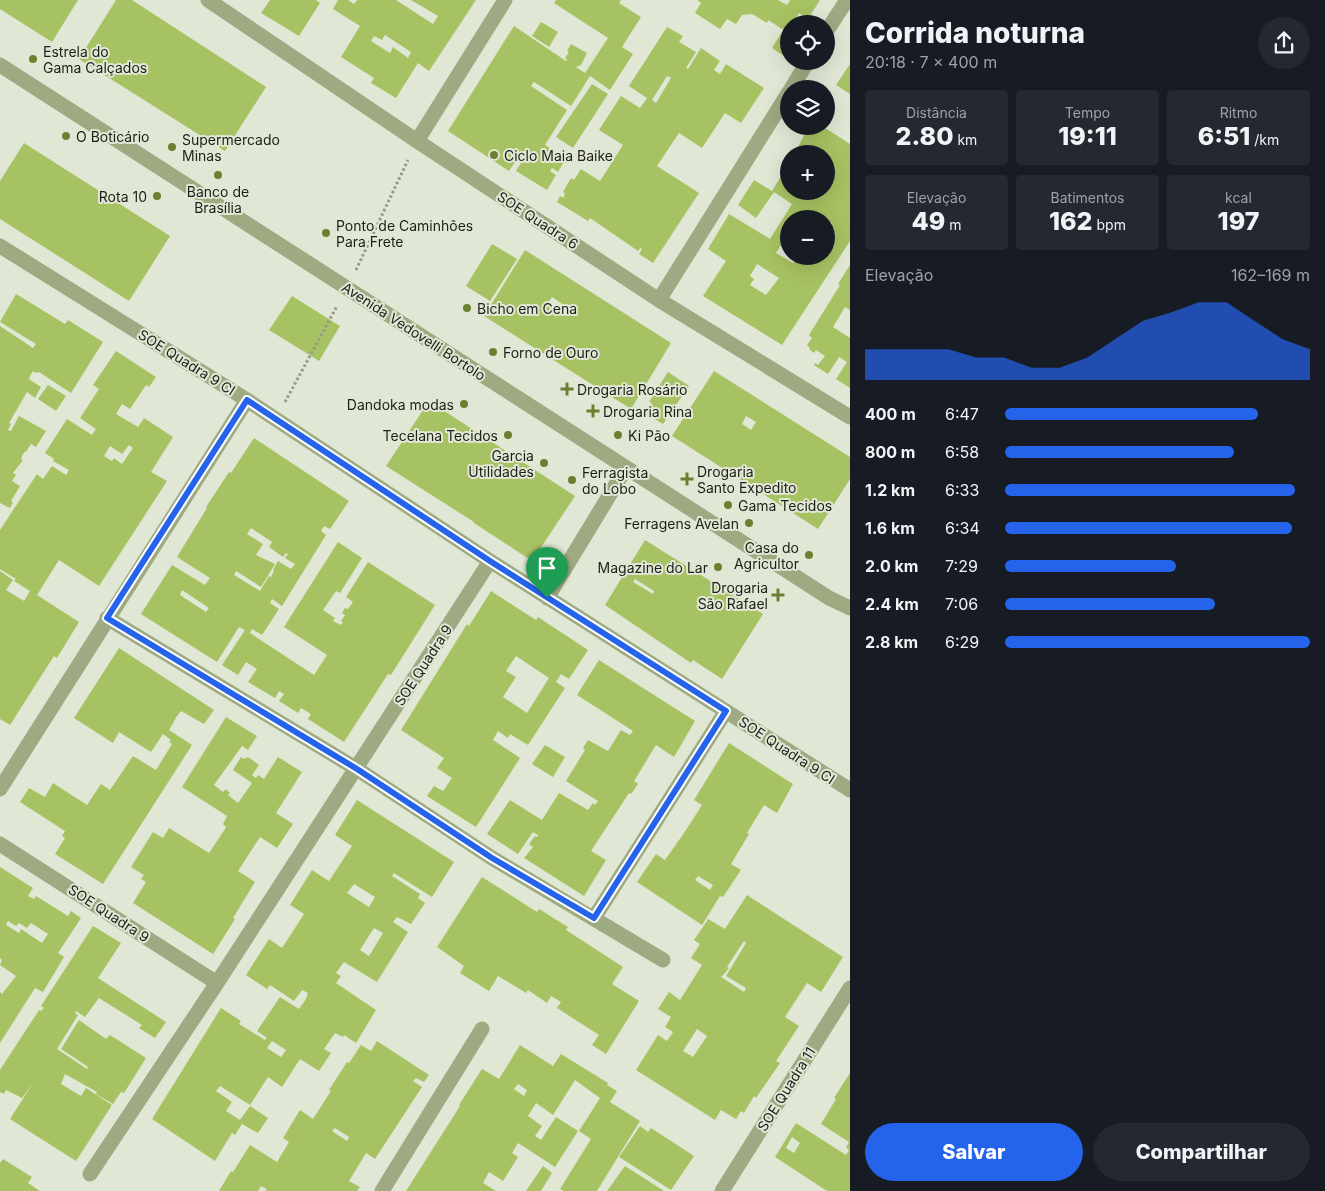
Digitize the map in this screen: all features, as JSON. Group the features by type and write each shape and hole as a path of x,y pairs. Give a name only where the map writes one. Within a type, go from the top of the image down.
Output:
{"street":[{"name":"SOE Quadra 6","path":"208,0 417,141 659,300 850,417"},
{"path":"417,141 505,0"},
{"path":"835,18 846,0"},
{"name":"Avenida Vedovelli Bortolo","path":"0,65 829,598 850,608"},
{"path":"659,300 780,106"},
{"name":"SOE Quadra 9 CI","path":"2,250 247,400 547,598 850,790"},
{"path":"0,789 247,400"},
{"path":"547,598 626,468"},
{"name":"SOE Quadra 9","path":"90,1174 357,769 490,561"},
{"name":"Avenida Vedovelli Bortolo","path":"829,598 850,618"},
{"path":"107,618 357,769 492,858 663,960"},
{"path":"594,918 726,711"},
{"name":"SOE Quadra 9","path":"0,844 217,983"},
{"name":"SOE Quadra 11","path":"722,1191 850,988"},
{"path":"382,1191 482,1029"}],"building":[{"path":"0,0 78,0 52,42 0,9"},
{"path":"116,0 132,0 266,87 225,151 79,59"},
{"path":"270,0 316,0 320,3 299,36 261,13"},
{"path":"338,0 348,0 354,4 357,0 396,0 433,24 438,16 411,0 476,0 429,71 418,63 396,98 371,83 374,78 341,57 360,26 333,9","holes":["385,35 411,52 408,58 393,47 390,53 371,41 374,36 382,40"]},
{"path":"556,0 621,0 619,3 641,17 622,47 633,54 610,90 590,76 571,106 534,82 531,86 567,110 545,145 566,158 558,172 552,168 550,171 556,175 547,190 516,171 522,161 513,155 517,159 509,171 448,131 514,26 566,61 567,59 565,58 569,52 567,51 571,44 587,53 581,65 576,67 585,73 608,38 554,3"},
{"path":"697,0 778,0 787,5 790,0 820,0 811,15 799,13 798,15 780,15 780,28 768,20 767,23 752,14 742,15 736,24 727,19 720,29 695,13 701,3"},
{"path":"541,22 558,32 549,47 532,36"},
{"path":"667,27 683,36 679,42 696,52 686,68 688,69 701,48 720,61 714,70 720,74 726,64 764,88 741,123 725,113 702,148 679,133 657,166 699,193 653,263 639,254 642,249 640,248 638,251 590,218 588,221 557,202 560,196 563,198 565,194 563,192 571,178 574,180 581,169 600,181 623,145 599,130 621,96 640,108 647,98 629,86","holes":["667,76 671,78 656,103 652,100"]},
{"path":"780,35 780,53 772,48"},
{"path":"850,64 850,94 836,85"},
{"path":"592,84 608,94 573,148 556,137"},
{"path":"835,134 850,144 850,241 835,264 835,210 788,210 792,204 786,200 835,200 835,145 799,145 804,135"},
{"path":"24,143 170,236 129,301 0,219 0,181"},
{"path":"780,178 780,196 774,192 756,218 738,205 754,180 772,191"},
{"path":"729,214 770,239 780,223 780,246 776,253 780,255 780,265 834,265 782,345 703,296 726,261 708,249","holes":["757,264 779,278 766,295 750,285 754,279 750,276"]},
{"path":"492,244 517,259 490,301 466,286"},
{"path":"525,250 671,343 631,409 484,316","holes":["552,297 564,305 561,310 549,302"]},
{"path":"850,265 850,310 845,307 833,327 850,338 850,388 836,379 847,362 839,357 828,374 814,365 815,363 818,365 825,356 816,350 814,353 807,345 812,338 809,335"},
{"path":"16,294 65,324 68,320 103,342 71,393 39,372 33,371 30,376 29,379 41,387 35,398 27,392 9,423 11,424 8,430 11,431 19,416 46,431 36,447 31,444 25,451 21,459 23,460 13,473 16,475 12,481 20,486 11,501 13,502 10,508 0,503 0,326 33,348 36,344 0,322"},
{"path":"292,296 340,326 319,361 269,330"},
{"path":"116,351 156,377 149,387 146,385 130,409 122,404 116,414 138,427 144,418 173,437 151,472 167,481 99,586 59,560 37,595 79,622 57,658 54,656 10,725 0,719 0,571 13,580 6,590 24,601 30,591 0,569 0,530 37,474 43,479 52,466 66,475 69,470 53,461 54,459 45,453 67,419 92,435 96,429 80,418 99,389 93,385","holes":["129,445 133,448 122,464 114,458 112,461 104,456 110,446 122,454"]},
{"path":"714,371 850,457 850,479 818,529 672,436","holes":["746,416 756,422 751,430 742,424"]},
{"path":"668,372 689,386 663,424 645,413 652,403 649,402"},
{"path":"48,385 66,396 56,411 38,399"},
{"path":"429,401 575,496 532,561 386,466"},
{"path":"254,438 349,501 330,529 324,526 321,531 326,535 282,606 272,599 270,603 279,609 262,635 252,629 250,633 314,675 327,655 284,627 338,542 362,558 340,593 336,591 323,610 335,618 333,621 341,625 343,622 341,621 345,615 342,613 353,602 346,597 368,562 435,605 391,675 388,674 344,742 308,719 311,714 301,708 298,713 279,701 284,694 279,691 275,698 248,682 257,669 246,662 238,675 222,665 245,630 239,627 217,662 141,614 172,565 205,585 210,578 177,557 206,507 229,472 231,473","holes":["251,528 272,542 269,547 283,557 286,553 288,554 285,558 295,564 291,569 278,561 271,577 269,576 260,591 234,575 236,571 261,587 275,564 256,555 263,544 247,534","182,590 209,608 206,612 180,595"]},
{"path":"645,540 763,614 722,679 693,660 691,663 605,605","holes":["635,579 654,591 653,594 633,582"]},
{"path":"491,591 536,620 538,617 588,650 569,679 561,674 556,682 565,688 528,745 510,734 508,738 498,731 493,740 520,758 476,827 427,796 434,786 443,791 452,778 437,768 444,758 401,730 467,624 469,626","holes":["516,656 549,678 527,713 503,697 516,677 506,671"]},
{"path":"119,648 214,710 204,724 181,711 177,716 169,730 192,745 103,884 55,854 65,838 62,836 65,831 20,802 29,788 45,797 53,783 87,805 101,784 110,790 133,756 156,770 172,744 169,742 171,740 163,734 151,752 119,732 113,743 74,718"},
{"path":"599,660 695,721 674,757 656,745 634,781 638,784 631,794 629,793 591,851 606,860 584,896 524,858 533,847 529,844 538,835 533,832 518,854 487,834 510,800 542,820 559,793 588,810 593,803 595,805 598,801 566,781 585,750 583,748 588,740 608,751 621,730 630,735 633,731 577,695"},
{"path":"226,717 257,736 248,750 242,746 214,785 223,792 226,789 230,793 228,795 238,803 252,783 233,770 241,757 244,759 248,757 259,765 252,775 256,778 258,775 264,779 278,757 302,772 276,813 293,824 277,848 260,837 238,871 255,882 213,954 133,903 146,882 141,879 144,875 131,867 153,832 163,838 169,828 209,853 225,829 226,827 223,824 227,816 182,787"},
{"path":"729,743 793,784 777,813 764,805 731,864 741,870 723,897 720,896 702,925 637,882 656,854 665,860 684,833 702,805 694,800","holes":["698,876 713,885 710,890 695,880"]},
{"path":"545,745 565,757 553,777 532,764"},
{"path":"357,800 454,862 432,897 394,873 392,876 420,894 418,898 425,903 411,924 397,917 393,922 408,932 377,982 344,962 336,973 341,976 336,983 376,1010 356,1043 344,1035 343,1037 335,1033 324,1049 331,1053 319,1071 300,1059 282,1087 268,1077 250,1105 220,1086 216,1091 232,1102 226,1111 240,1120 250,1106 268,1118 258,1133 242,1124 235,1135 232,1133 215,1161 152,1119 221,1008 241,1021 239,1024 265,1040 267,1038 257,1031 280,997 299,1009 306,999 308,993 302,990 294,1001 270,985 267,989 246,975 269,939 282,948 304,914 290,905 312,870 329,881 352,846 335,835","holes":["354,884 375,897 369,907 347,893","374,928 383,933 369,956 360,950","272,1041 286,1050 281,1057 267,1048"]},
{"path":"0,867 33,888 28,896 34,899 36,896 68,916 71,911 81,918 58,953 64,957 43,992 35,988 0,1043 0,992 2,994 16,976 0,965 2,960 0,958","holes":["8,921 16,926 19,923 27,928 31,923 48,934 42,943 21,929 19,933 6,925"]},
{"path":"482,877 537,912 539,909 568,927 566,930 623,967 612,984 639,1001 606,1054 592,1045 599,1035 557,1008 561,1002 551,996 547,1003 528,990 526,993 498,976 489,991 460,973 464,966 437,947"},
{"path":"747,895 843,957 821,992 807,983 785,1017 799,1026 776,1061 780,1063 756,1098 754,1096 744,1113 741,1111 736,1119 721,1110 715,1120 636,1070 658,1035 667,1041 673,1032 665,1027 671,1017 658,1009 669,992 680,1000 702,965 691,958 700,944 694,940 708,919 725,929","holes":["744,941 746,943 726,976 746,988 744,992 721,977 729,968 727,967","697,1029 707,1036 693,1057 683,1051"]},
{"path":"93,926 121,943 98,978 166,1022 155,1038 139,1028 142,1025 99,998 85,1017 76,1011 75,1013 78,1015 57,1049 87,1069 88,1067 61,1049 79,1020 106,1039 110,1035 146,1058 124,1093 121,1092 113,1104 96,1094 97,1092 65,1074 61,1084 81,1096 86,1088 112,1105 76,1161 10,1119 33,1083 22,1098 6,1090 4,1094 0,1092 0,1070 39,1010 41,1011 44,1008 41,1006"},
{"path":"377,1041 429,1075 424,1082 416,1078 413,1081 422,1087 375,1159 366,1153 349,1181 360,1187 357,1191 265,1191 267,1189 261,1186 258,1191 219,1191 250,1145 277,1162 289,1142 283,1138 300,1110 313,1119 347,1062 349,1063 361,1045 371,1051","holes":["335,1128 349,1137 347,1141 332,1131"]},
{"path":"520,1045 553,1066 561,1054 608,1083 607,1085 617,1091 610,1102 640,1121 597,1191 564,1191 560,1189 591,1139 579,1131 600,1098 575,1080 553,1115 536,1103 528,1116 542,1126 535,1136 541,1140 556,1117 578,1131 555,1167 518,1143 512,1153 518,1157 503,1181 489,1172 483,1183 496,1191 406,1191 482,1069 499,1079","holes":["518,1084 527,1090 524,1096 514,1089"]},
{"path":"850,1073 850,1191 827,1191 775,1157 796,1123 846,1155 849,1150 846,1147 849,1142 821,1124 836,1099 834,1098","holes":["792,1137 800,1143 794,1153 786,1148"]},
{"path":"640,1126 648,1132 651,1128 694,1156 671,1190 619,1157"},
{"path":"3,1159 32,1177 28,1183 40,1191 0,1191 0,1163"},
{"path":"543,1166 552,1173 541,1191 526,1191"},
{"path":"625,1166 664,1191 607,1191"}],"place":[{"name":"Estrela do Gama Calçados","path":"33,59"},
{"name":"O Boticário","path":"66,136"},
{"name":"Supermercado Minas","path":"172,147"},
{"name":"Ciclo Maia Baike","path":"494,155"},
{"name":"Banco de Brasília","path":"218,175"},
{"name":"Rota 10","path":"157,196"},
{"name":"Ponto de Caminhões Para Frete","path":"326,233"},
{"name":"Bicho em Cena","path":"467,308"},
{"name":"Forno de Ouro","path":"493,352"},
{"name":"Drogaria Rosário","path":"567,389"},
{"name":"Dandoka modas","path":"464,404"},
{"name":"Drogaria Rina","path":"593,411"},
{"name":"Tecelana Tecidos","path":"508,435"},
{"name":"Ki Pão","path":"618,435"},
{"name":"Garcia Utilidades","path":"544,463"},
{"name":"Drogaria Santo Expedito","path":"687,479"},
{"name":"Ferragista do Lobo","path":"572,480"},
{"name":"Gama Tecidos","path":"728,505"},
{"name":"Ferragens Avelan","path":"749,523"},
{"name":"Casa do Agricultor","path":"809,555"},
{"name":"Magazine do Lar","path":"718,567"},
{"name":"Drogaria São Rafael","path":"778,595"}],"route":[{"path":"247,400 547,598 726,711 594,918 492,858 357,769 107,618 247,400"}]}
